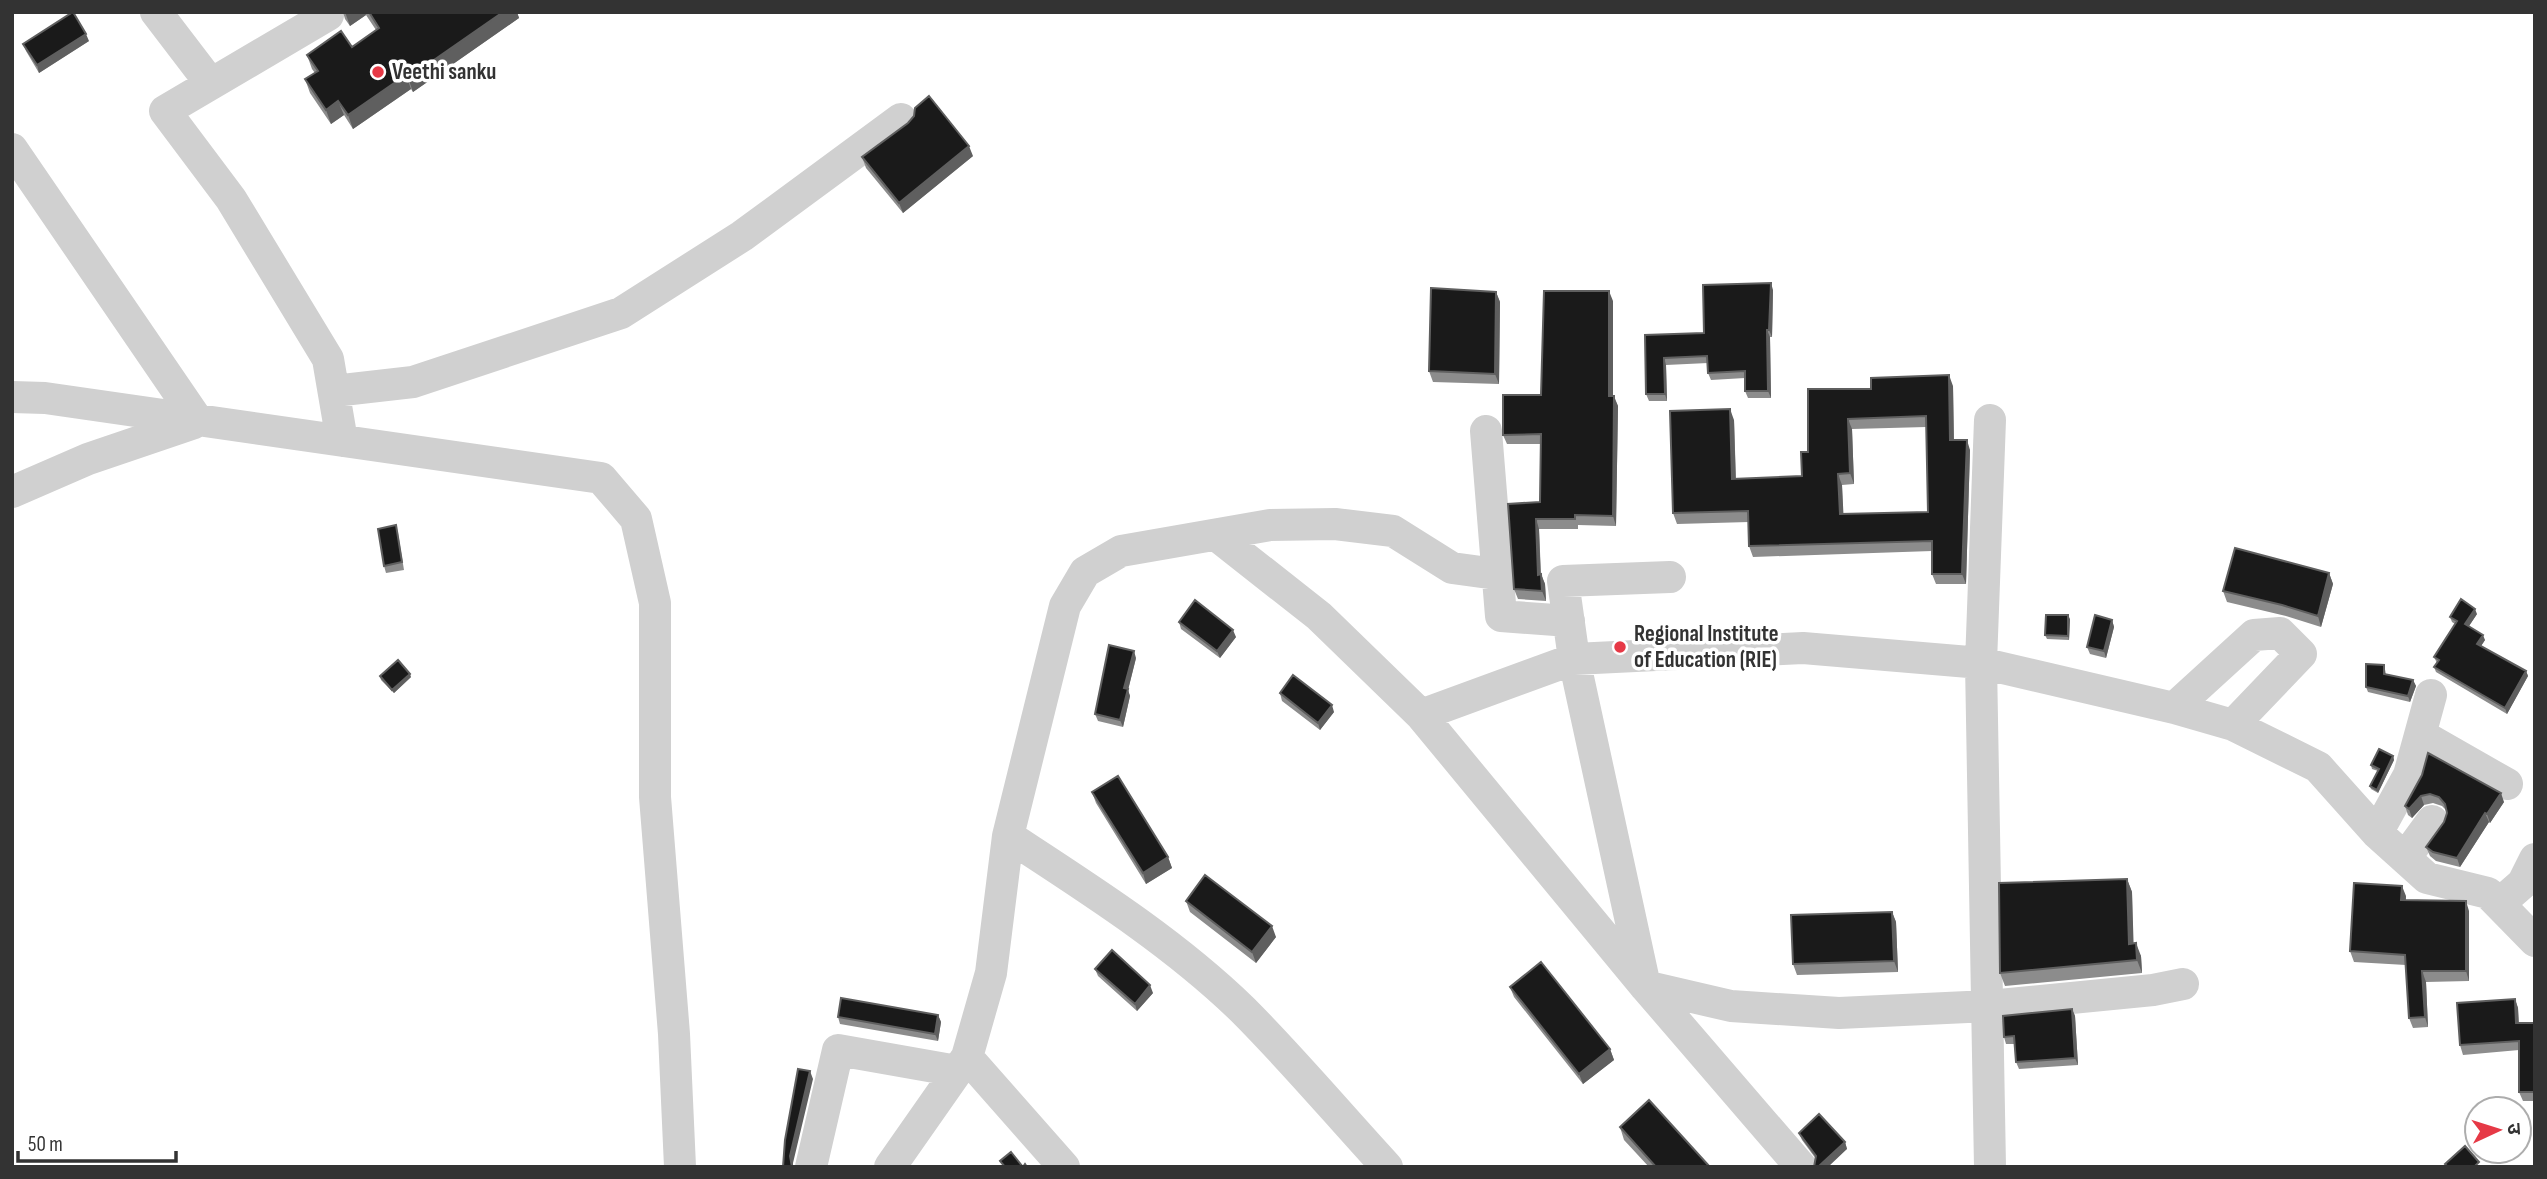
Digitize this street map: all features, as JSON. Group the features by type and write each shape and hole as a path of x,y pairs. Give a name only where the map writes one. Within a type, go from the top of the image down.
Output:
{"street":[{"path":"156,12 211,84"},
{"path":"328,15 165,111 231,199 328,359 342,441"},
{"path":"334,391 414,382 621,313 742,236 901,119"},
{"path":"12,149 198,421"},
{"path":"12,397 45,398 601,478 636,519 655,603 655,797 673,1021 680,1167"},
{"path":"1990,420 1982,663 1990,1167"},
{"path":"12,492 88,459 198,421"},
{"path":"1486,431 1501,615 1569,621"},
{"path":"890,1167 962,1064 991,974 1008,836 1065,606 1084,572 1121,551 1283,524 1335,524 1393,531 1452,568 1496,574"},
{"path":"1216,536 1319,616 1421,715 1645,986 1801,1167"},
{"path":"1645,986 1574,659 1563,582 1670,577"},
{"path":"2174,708 2254,635 2280,633 2301,654 2233,725"},
{"path":"1421,715 1574,659 1803,648 1982,663 2174,708 2233,725 2318,766 2377,833 2427,878 2488,893 2535,941"},
{"path":"2377,833 2409,775 2431,695"},
{"path":"2421,735 2507,784"},
{"path":"2405,859 2432,821"},
{"path":"1008,836 1115,906 1182,958 1242,1010 1387,1167"},
{"path":"2499,904 2523,883 2535,859"},
{"path":"1645,986 1731,1006 1839,1013 1989,1006 2153,990 2183,984"},
{"path":"811,1167 838,1050 962,1064 1063,1167"}],"building":[{"path":"73,12 86,34 37,65 23,44"},
{"name":"Veethi sanku","path":"369,12 503,12 408,78 406,75 348,115 338,101 326,110 305,79 318,71 307,55 341,31 352,47 379,28"},
{"path":"929,96 969,146 899,203 862,157 908,123 914,116 915,108"},
{"path":"1771,283 1767,330 1768,391 1745,391 1745,371 1708,373 1707,356 1664,358 1665,394 1646,394 1645,335 1704,333 1703,285"},
{"path":"1431,288 1496,292 1495,374 1429,371"},
{"path":"1544,291 1609,291 1609,396 1614,396 1613,516 1575,515 1575,519 1536,519 1538,575 1541,574 1542,591 1514,589 1508,504 1540,502 1541,434 1503,435 1503,395 1541,395"},
{"path":"1949,375 1950,440 1967,440 1962,574 1932,574 1932,541 1749,546 1748,511 1673,513 1670,411 1730,409 1732,479 1802,476 1801,452 1808,452 1808,389 1871,389 1871,378","holes":["1926,416 1928,512 1840,514 1838,474 1850,473 1848,419"]},
{"path":"396,525 402,562 384,566 378,529"},
{"path":"2235,548 2329,573 2318,616 2223,591"},
{"path":"2461,599 2475,609 2465,624 2483,635 2477,644 2526,671 2505,708 2434,667 2439,660 2434,657 2457,621 2450,617"},
{"path":"1195,600 1233,630 1217,651 1179,622"},
{"path":"2046,615 2068,615 2068,636 2045,635"},
{"path":"2095,615 2112,620 2104,651 2087,647"},
{"path":"1109,645 1134,651 1124,688 1128,689 1120,720 1095,714"},
{"path":"398,660 410,674 392,690 380,676"},
{"path":"2366,664 2384,665 2384,674 2413,680 2408,696 2366,687"},
{"path":"1293,675 1332,705 1318,723 1280,693"},
{"path":"2379,749 2393,756 2377,790 2370,786 2379,769 2371,765"},
{"path":"2428,753 2501,793 2457,858 2433,852 2426,847 2444,822 2447,813 2445,804 2439,797 2430,794 2421,796 2409,809 2405,806 2422,775"},
{"path":"1118,776 1168,857 1143,873 1092,792"},
{"path":"1205,875 1272,926 1252,952 1186,901"},
{"path":"2127,879 2129,944 2136,943 2137,960 2000,973 1999,883"},
{"path":"2354,883 2402,886 2401,900 2466,901 2466,971 2422,971 2425,1017 2409,1018 2405,955 2350,951"},
{"path":"1892,912 1894,961 1793,964 1791,915"},
{"path":"1112,950 1150,985 1135,1004 1095,969"},
{"path":"1541,962 1610,1049 1579,1074 1510,987"},
{"path":"841,998 938,1015 935,1034 838,1017"},
{"path":"2515,999 2516,1023 2535,1023 2535,1092 2519,1092 2519,1041 2460,1045 2457,1003"},
{"path":"2072,1009 2075,1058 2016,1062 2014,1036 2004,1037 2003,1016"},
{"path":"798,1069 810,1071 790,1156 792,1167 783,1167 785,1140"},
{"path":"1649,1100 1710,1167 1656,1167 1620,1127"},
{"path":"1819,1114 1845,1142 1818,1167 1814,1167 1816,1156 1799,1133"},
{"path":"2463,1148 2463,1165 2476,1165 2448,1167 2445,1164"},
{"path":"1011,1152 1023,1167 1005,1167 1000,1161"}],"place":[{"name":"Veethi sanku","path":"378,72"},
{"name":"Regional Institute of Education (RIE)","path":"1620,647"}]}
